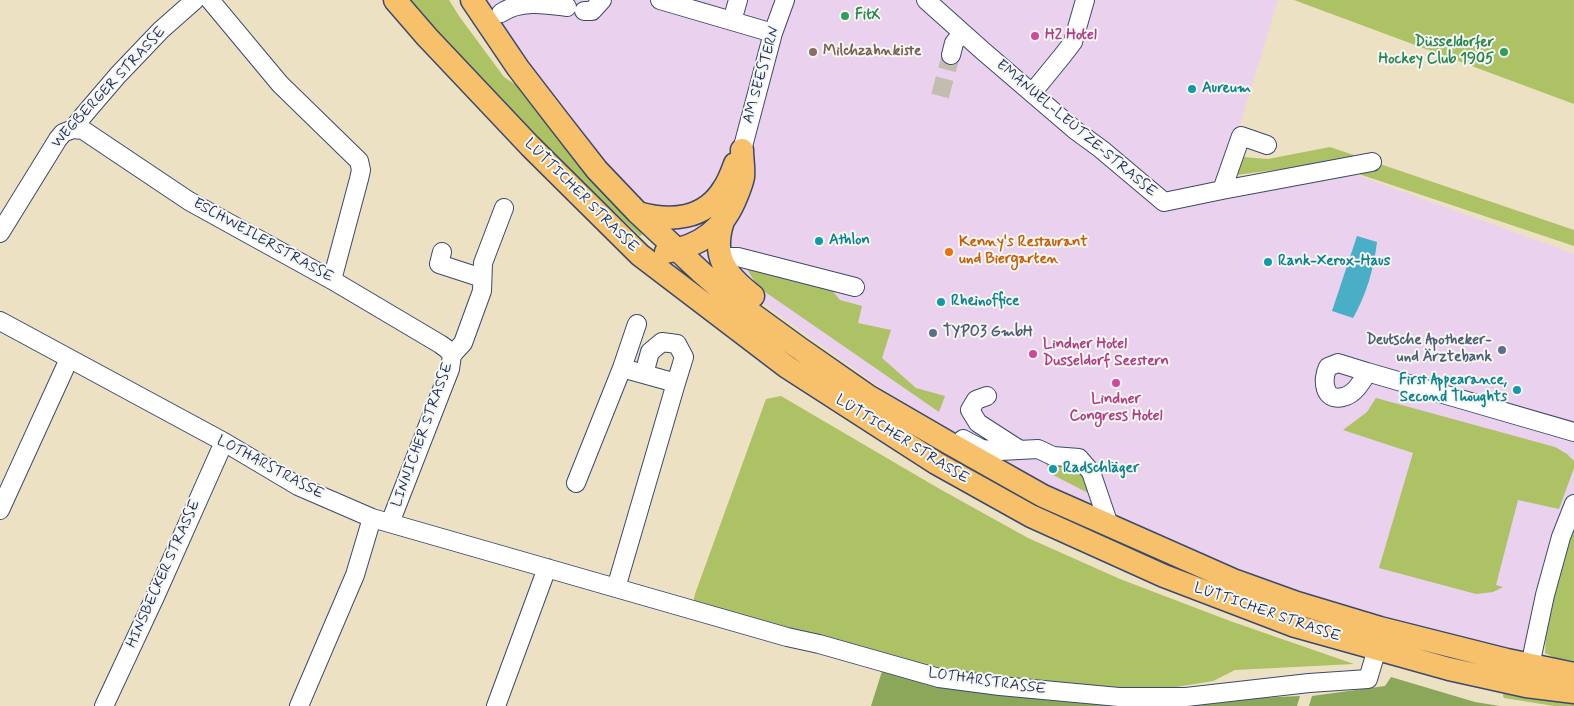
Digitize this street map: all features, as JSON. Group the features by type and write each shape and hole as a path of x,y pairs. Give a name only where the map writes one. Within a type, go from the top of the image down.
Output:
{"main road":[{"name":"LÜTTICHER STRASSE","path":"395,0 427,37 530,146 640,255 787,367 936,463 1032,516 1164,576 1295,626 1449,669 1528,675"},
{"name":"LÜTTICHER STRASSE","path":"476,5 518,68 558,120 597,170 638,213 701,272 741,305 868,396 1043,496 1232,580 1297,603 1398,632 1528,675"},
{"path":"622,238 637,237 647,247 666,252 698,243 711,234 733,207 743,177 742,150"},
{"path":"638,213 653,217 681,218 697,212 714,201 724,189 742,150"},
{"path":"723,221 719,242 720,257 723,266 730,276 742,288 805,337 889,396 906,418"},
{"path":"1528,675 1574,674"},
{"path":"1528,675 1574,692"}],"street":[{"name":"WEGBERGER STRASSE","path":"0,233 63,133 73,129 118,75 161,30 195,0"},
{"path":"210,0 280,84 359,161 359,178 332,280"},
{"path":"476,5 509,16 509,7 530,2 592,11 602,0"},
{"path":"660,0 773,33"},
{"path":"732,21 738,0"},
{"name":"AM SEESTERN","path":"742,150 773,33 785,0"},
{"name":"EMANUEL-LEUTZE-STRASSE","path":"926,0 1032,93 1164,202 1372,162"},
{"path":"1032,93 1073,42 1085,0"},
{"path":"951,55 954,43 962,33"},
{"name":"ESCHWEILERSTRASSE","path":"73,129 83,130 189,201 332,280 440,344 452,355"},
{"path":"1222,190 1241,136 1267,145"},
{"name":"LINNICHER STRASSE","path":"390,523 450,369 452,355 463,343 482,290 483,263 504,208"},
{"path":"442,252 438,264 482,278"},
{"path":"720,257 738,257 855,287"},
{"name":"LOTHARSTRASSE","path":"0,321 224,442 298,486 372,518 786,637 819,644 939,678 1000,686 1119,697 1186,697 1309,683 1368,679 1377,649"},
{"path":"576,483 622,368 637,324"},
{"path":"616,588 684,357 677,344 662,342 650,352 644,374"},
{"path":"0,510 69,359"},
{"path":"622,368 676,383"},
{"path":"1367,372 1574,432"},
{"path":"987,396 976,400 970,410 978,423 1020,450"},
{"path":"949,443 963,439 982,449 1000,451 1038,449 1053,456 1079,458 1091,472 1109,526"},
{"name":"HINSBECKER STRASSE","path":"104,706 224,442"},
{"path":"1528,675 1549,596 1561,537 1572,515"},
{"path":"299,706 355,575 372,518"},
{"path":"496,706 547,568"}],"shaded area":[{"path":"480,0 1278,0 1221,193 1343,170 1574,254 1574,503 1531,643 1511,656 1236,577 954,441 744,289 706,270 605,169"}],"green space":[{"path":"406,0 449,0 504,77 519,87 588,176 643,234 640,236 508,112"},
{"name":"Düsseldorfer Hockey Club 1905","path":"1294,0 1574,0 1574,104"},
{"path":"1330,147 1574,230 1574,246 1326,163 1222,177 1230,156 1268,159"},
{"path":"745,266 831,289 840,300 862,306 858,323 891,330 882,358 916,388 945,396 939,412 758,287"},
{"path":"781,396 938,488 1028,538 1120,579 1230,621 1354,664 1235,670 1213,681 1128,695 1001,684 692,608 695,594 766,399"},
{"path":"1376,398 1555,447 1574,461 1574,468 1559,509 1518,500 1496,585 1503,587 1493,592 1476,594 1379,568 1413,453 1343,430 1367,412"},
{"path":"1053,462 1076,467 1084,474 1092,495 1051,474 1046,464"},
{"path":"1574,523 1574,661 1555,658 1545,653 1547,617"},
{"path":"883,668 1102,698 1110,706 871,706"},
{"path":"1391,677 1475,702 1500,706 1309,706 1312,696 1385,686"},
{"path":"1504,689 1574,697 1574,706 1554,706 1504,698"},
{"path":"1300,696 1297,706 1192,706 1212,700"}],"water":[{"path":"1357,236 1377,242 1369,282 1353,318 1332,311"}],"tunnel":[{"path":"940,96 951,55"}],"place":[{"name":"FitX","path":"845,16"},
{"name":"H2 Hotel","path":"1035,36"},
{"name":"Milchzahnkiste","path":"813,52"},
{"name":"Düsseldorfer Hockey Club 1905","path":"1504,52"},
{"name":"Aureum","path":"1192,89"},
{"name":"Athlon","path":"819,241"},
{"name":"Kenny's Restaurant und Biergarten","path":"949,252"},
{"name":"Rank-Xerox-Haus","path":"1268,262"},
{"name":"Rheinoffice","path":"941,302"},
{"name":"TYPO3 GmbH","path":"933,333"},
{"name":"Deutsche Apotheker- und Ärztebank","path":"1502,350"},
{"name":"Lindner Hotel Dusseldorf Seestern","path":"1033,354"},
{"name":"Lindner Congress Hotel","path":"1116,383"},
{"name":"First Appearance, Second Thoughts","path":"1517,390"},
{"name":"Radschläger","path":"1053,469"}]}
